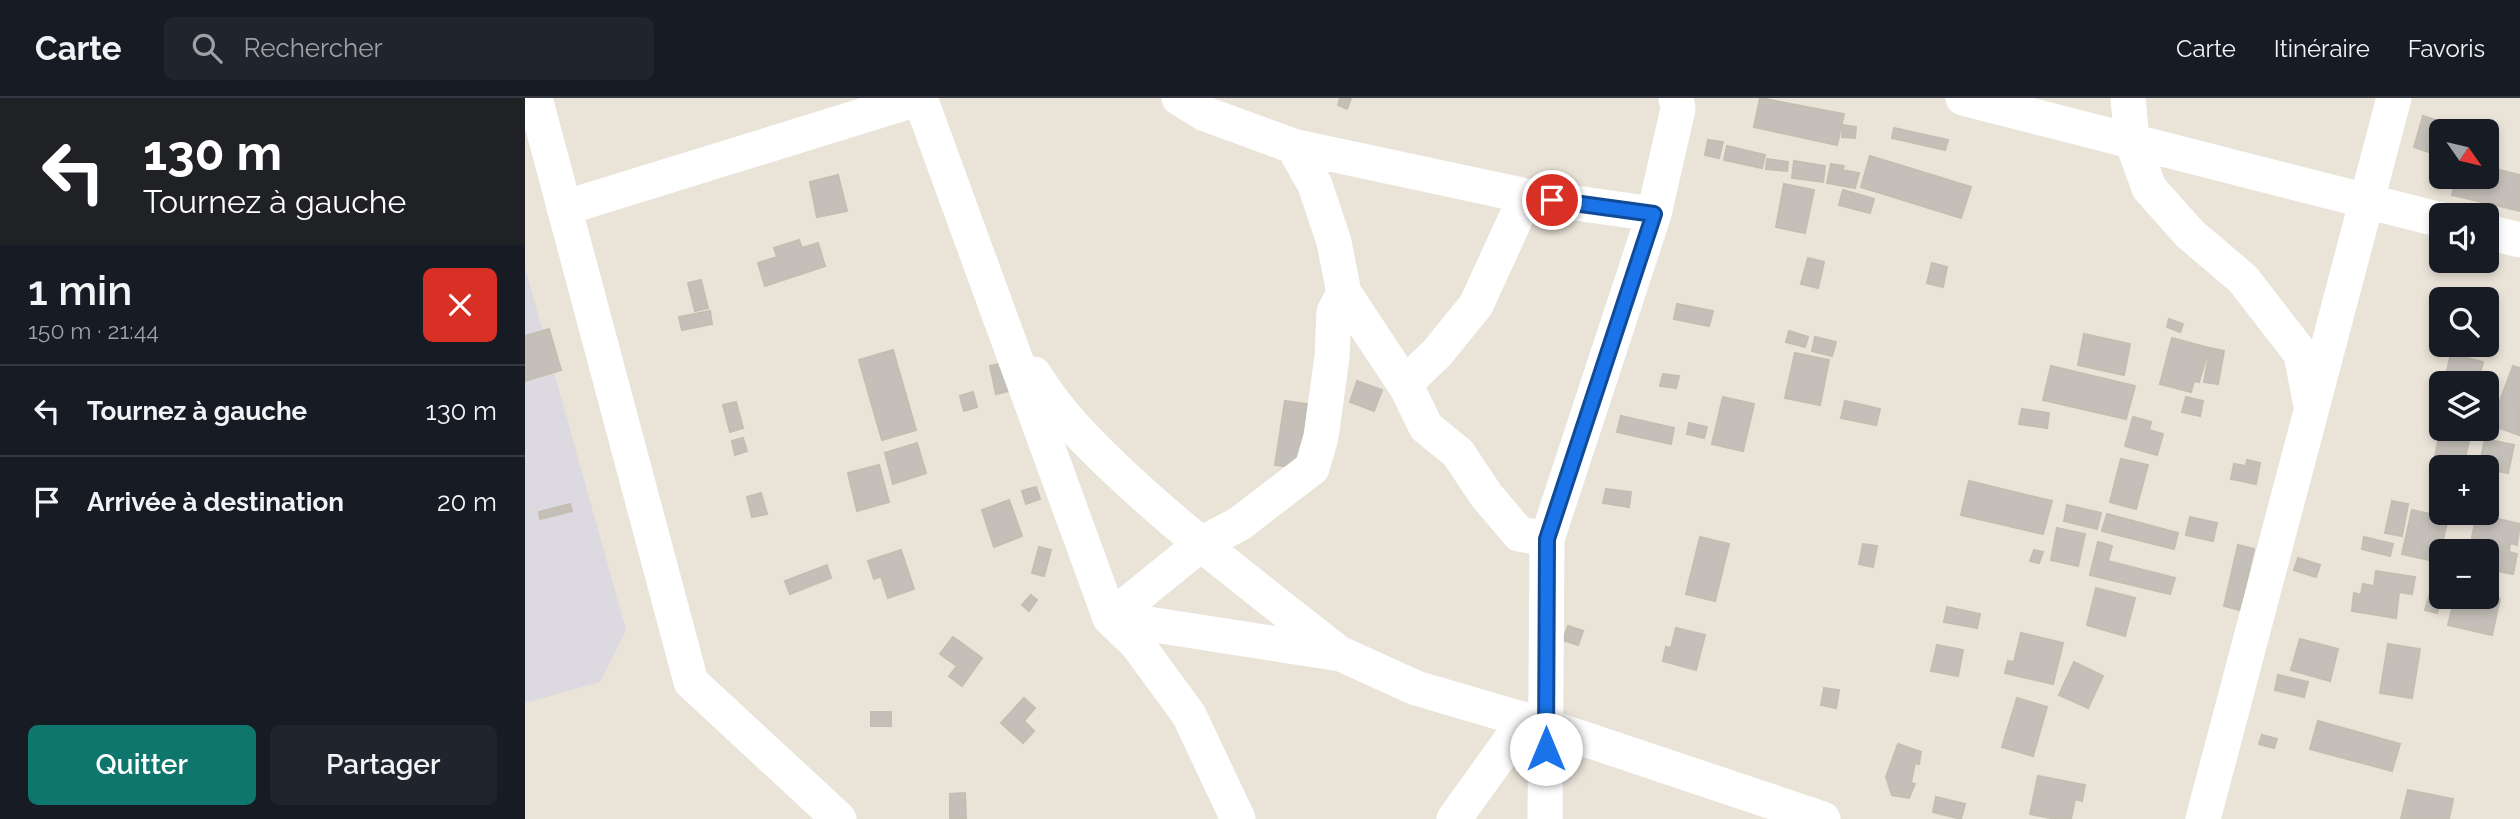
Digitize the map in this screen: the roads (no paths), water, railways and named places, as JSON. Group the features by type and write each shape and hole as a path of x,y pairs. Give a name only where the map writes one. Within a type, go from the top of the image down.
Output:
{"street":[{"path":"535,98 691,681 839,819"},
{"path":"565,208 920,98 1110,618 1137,644 1189,715 1238,819"},
{"path":"1545,819 1547,539 1654,214 1678,109 1676,98"},
{"path":"1963,98 2024,106 2132,141 2429,217"},
{"path":"2128,98 2132,141 2148,188 2190,234 2243,279 2301,354 2312,410"},
{"path":"2203,819 2394,98"},
{"path":"1196,103 1293,146 1526,196 1654,214"},
{"path":"1293,146 1315,185 1334,242 1344,293 1407,388 1426,427 1458,453 1486,495 1519,534 1547,539"},
{"path":"1407,388 1410,379 1437,353 1476,305 1526,196"},
{"path":"2499,235 2520,240"},
{"path":"1110,618 1201,544 1239,524 1311,468 1321,437 1332,357 1334,312 1344,293"},
{"path":"994,300 1021,353 1049,399 1080,435 1151,503 1341,654 1416,688 1546,726 1759,811 1822,819"},
{"path":"1110,618 1341,654"},
{"path":"1454,819 1510,741 1546,726"}]}
